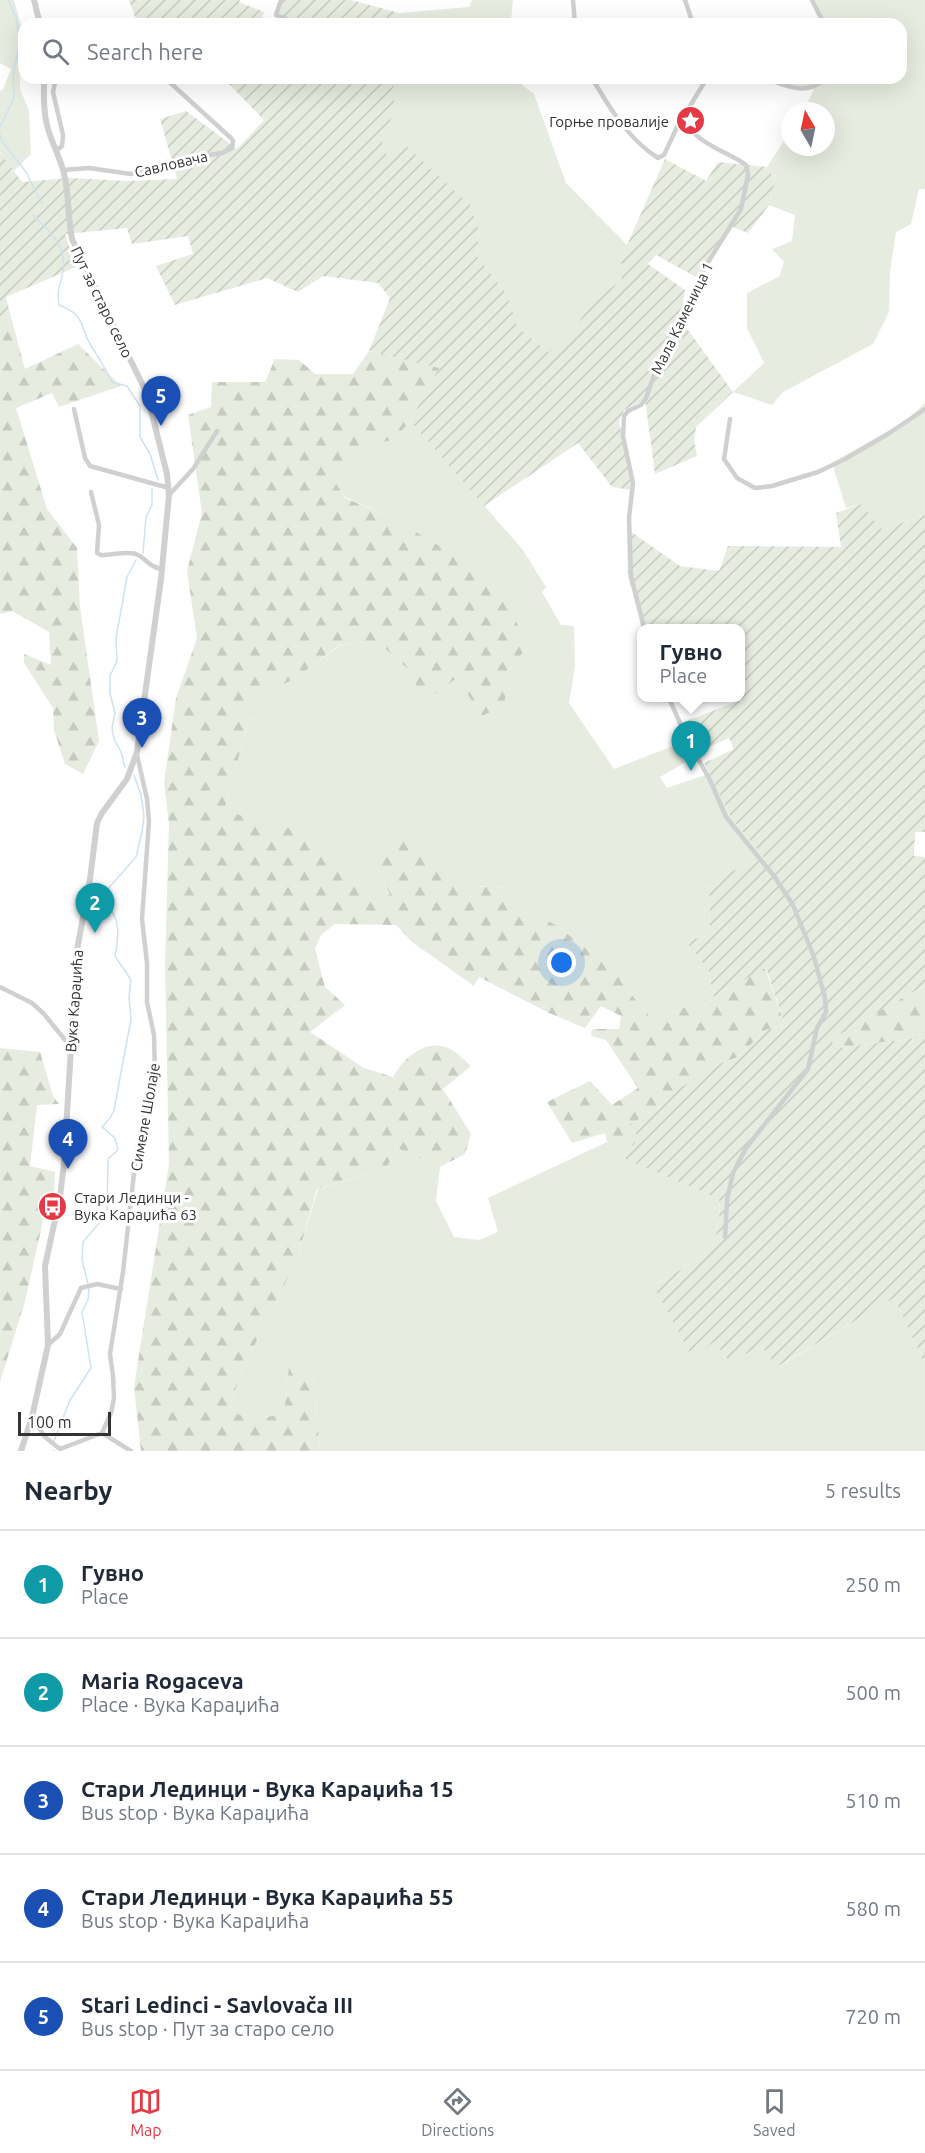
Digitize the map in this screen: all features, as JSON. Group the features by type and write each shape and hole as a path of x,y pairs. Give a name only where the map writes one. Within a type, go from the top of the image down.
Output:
{"street":[{"path":"34,0 38,18"},
{"path":"281,0 276,15 284,18"},
{"path":"573,0 574,18"},
{"path":"685,0 691,18"},
{"path":"812,0 822,18"},
{"name":"Пут за старо село","path":"44,84 44,107 49,130 66,179 68,218 72,239 147,394 165,462 169,491"},
{"path":"55,84 53,92 63,135 62,146 57,150"},
{"name":"Савловача","path":"63,170 89,168 131,174 174,160 222,153 232,148 231,138 172,84"},
{"path":"596,84 634,138 658,158 664,155 678,125 703,84"},
{"path":"780,84 805,89 820,84"},
{"name":"Мала Каменица 1","path":"643,624 636,601 630,556 633,483 623,436 624,416 628,411 641,405 646,398 704,269 741,209 748,175 746,165 722,152 691,130 684,116"},
{"path":"74,409 90,466 169,491 193,469 217,431"},
{"path":"730,419 724,459 737,478 755,488 772,486 818,472 888,434 925,409"},
{"name":"Вука Караџића","path":"21,1451 32,1417 48,1345 45,1266 60,1197 64,1163 77,950 97,824 102,813 127,779 136,752 161,569 169,491"},
{"path":"91,492 99,525 97,553 101,555 133,553 140,556 147,564 161,569"},
{"path":"671,702 726,817 774,876 793,905 814,957 825,998 826,1012 817,1028 808,1069 746,1148 733,1173 727,1200 726,1237"},
{"name":"Симеле Шолаје","path":"102,1433 111,1413 114,1398 110,1354 132,1209 136,1155 155,1076 154,1035 147,1002 147,963 142,919 149,821 147,799 136,752"},
{"path":"0,987 33,1003 70,1046"},
{"path":"48,1345 60,1334 77,1294 85,1286 92,1284 121,1289"},
{"path":"32,1417 45,1437 60,1450 102,1433 131,1451"}],"green space":[{"path":"0,0 14,0 19,18 18,84 20,84 29,111 31,154 13,172 0,152 0,91 11,69 0,63"},
{"path":"129,0 240,0 239,2 264,12 262,18 135,17"},
{"path":"283,0 351,0 399,13 398,18 286,18 277,15"},
{"path":"472,0 513,0 511,18 398,18 399,13 469,7"},
{"path":"815,0 925,0 925,189 919,189 911,224 896,232 890,272 889,312 873,344 783,392 772,405 733,392 764,363 747,328 747,293 780,276 784,262 772,249 792,241 795,215 769,205 775,180 767,167 781,146 781,156 835,156 835,102 808,102 814,89 785,86 786,84 907,84 907,18 822,18"},
{"path":"229,84 393,84 395,107 381,147 388,156 404,144 470,205 479,231 477,256 508,296 517,327 548,352 574,330 593,300 621,281 623,272 621,262 627,245 665,159 706,181 718,162 767,167 775,180 769,205 748,233 730,226 696,277 656,255 648,264 685,290 680,319 733,392 696,427 694,440 697,456 655,474 645,400 624,410 619,422 630,471 631,490 612,487 578,443 484,506 410,421 439,368 369,351 390,298 378,283 323,276 298,292 267,278 175,305 156,266 193,254 188,236 132,244 127,228 65,234 76,267 6,297 11,317 0,318 0,153 22,182 70,178 128,181 177,179 160,119 186,111 237,149 264,120"},
{"path":"393,84 521,84 534,94 566,183 627,245 621,262 623,272 621,281 593,300 574,330 548,352 516,327 508,296 477,256 479,231 388,157 381,147 395,107"},
{"path":"11,317 25,369 78,344 121,386 59,407 52,393 16,408 47,509 77,548 80,607 99,741 83,774 65,764 54,730 53,708 24,663 24,654 51,665 49,632 12,611 0,614 0,318"},
{"path":"369,351 440,368 410,421 394,440 353,447 336,483 345,498 391,517 476,568 509,606 528,646 505,675 505,705 482,716 457,678 424,702 410,671 377,641 341,644 296,678 256,698 224,811 289,828 341,868 375,903 390,894 373,857 398,828 433,867 474,886 507,888 530,910 559,927 594,955 619,971 626,988 652,1019 713,997 765,968 785,1025 766,1030 738,1057 716,1065 662,1106 629,1125 639,1138 623,1158 607,1142 605,1133 572,1143 547,1102 590,1081 612,1105 638,1088 606,1040 591,1036 592,1029 619,1029 621,1016 601,1006 585,1028 549,1013 479,977 474,986 412,942 396,925 335,924 321,935 315,949 325,987 345,1005 310,1032 364,1068 393,1077 403,1062 426,1047 443,1046 457,1053 471,1066 443,1089 471,1134 465,1154 440,1167 397,1148 387,1167 317,1189 297,1259 242,1371 228,1411 250,1418 284,1415 289,1366 313,1376 320,1451 141,1451 134,1387 169,1164 165,965 169,824 164,783 176,698 197,638 187,571 202,513 188,415 211,407 212,382 265,382 275,359 299,360 315,374 353,374"},
{"path":"925,403 925,515 882,530 861,504 846,508 832,463 907,420"},
{"path":"410,421 523,550 546,587 542,592 561,625 574,626 575,667 569,703 614,769 683,742 693,758 660,777 667,788 711,773 731,817 764,858 709,881 710,935 687,941 709,971 713,997 652,1019 626,988 619,971 594,955 559,927 530,910 507,888 474,886 433,867 398,829 373,857 390,894 375,903 341,868 224,811 256,698 296,678 342,644 377,641 410,671 424,701 457,678 505,705 505,675 528,646 391,517 345,497 336,483 353,447 394,440"},
{"path":"861,504 882,530 925,515 925,832 915,832 914,856 925,857 925,985 830,1040 838,1048 925,1037 925,1364 894,1298 777,1367 761,1346 730,1362 714,1342 692,1357 653,1285 692,1262 712,1245 719,1223 719,1199 623,1158 639,1138 629,1125 662,1106 665,1098 716,1065 738,1057 766,1030 785,1025 766,968 713,997 709,971 686,941 710,935 709,881 764,858 731,817 704,763 734,749 729,738 703,750 684,722 736,702 745,702 745,624 642,624 628,577 627,529 680,566 719,571 728,546 841,547 836,513"},
{"path":"925,985 925,1037 838,1048 829,1040"},
{"path":"0,1048 40,1052 53,1096 59,1104 37,1105 30,1166 55,1172 54,1196 45,1212 25,1301 0,1382"},
{"path":"607,1142 623,1158 719,1199 720,1209 716,1236 712,1245 684,1267 653,1285 714,1342 730,1362 761,1346 778,1367 894,1298 925,1364 925,1451 320,1451 313,1376 289,1367 284,1415 250,1418 228,1412 242,1371 297,1259 318,1189 387,1167 397,1148 440,1167 436,1201 454,1237 479,1240 498,1232 488,1198"}],"waterway":[{"path":"8,0 16,17 18,30"},
{"path":"0,127 14,98 13,74 18,53"},
{"path":"0,134 2,141 26,172 42,204"},
{"path":"33,215 47,228 61,249 64,266 58,293 59,305 77,316 112,382 127,386 140,406 140,437 150,454 158,480"},
{"path":"143,553 146,517 152,505 152,489"},
{"path":"125,767 112,728 115,713 110,693 110,676 117,661 116,638 127,577 136,560"},
{"path":"88,1284 82,1260 83,1242 107,1214 108,1159 118,1150 115,1138 102,1127 114,1110 131,1019 129,997 131,980 115,956 118,928 114,915 106,903 107,890 136,857 142,832 144,816 141,795 134,775"},
{"path":"54,1441 70,1400 91,1368 82,1312 88,1300 89,1288"}],"place":[{"name":"Горње провалије","path":"690,121"},
{"name":"Stari Ledinci - Savlovača III","path":"161,426"},
{"name":"Стари Лединци - Вука Караџића 15","path":"142,748"},
{"name":"Гувно","path":"691,771"},
{"name":"Maria Rogaceva","path":"95,933"},
{"name":"Стари Лединци - Вука Караџића 55","path":"68,1169"},
{"name":"Стари Лединци - Вука Караџића 63","path":"53,1206"}]}
